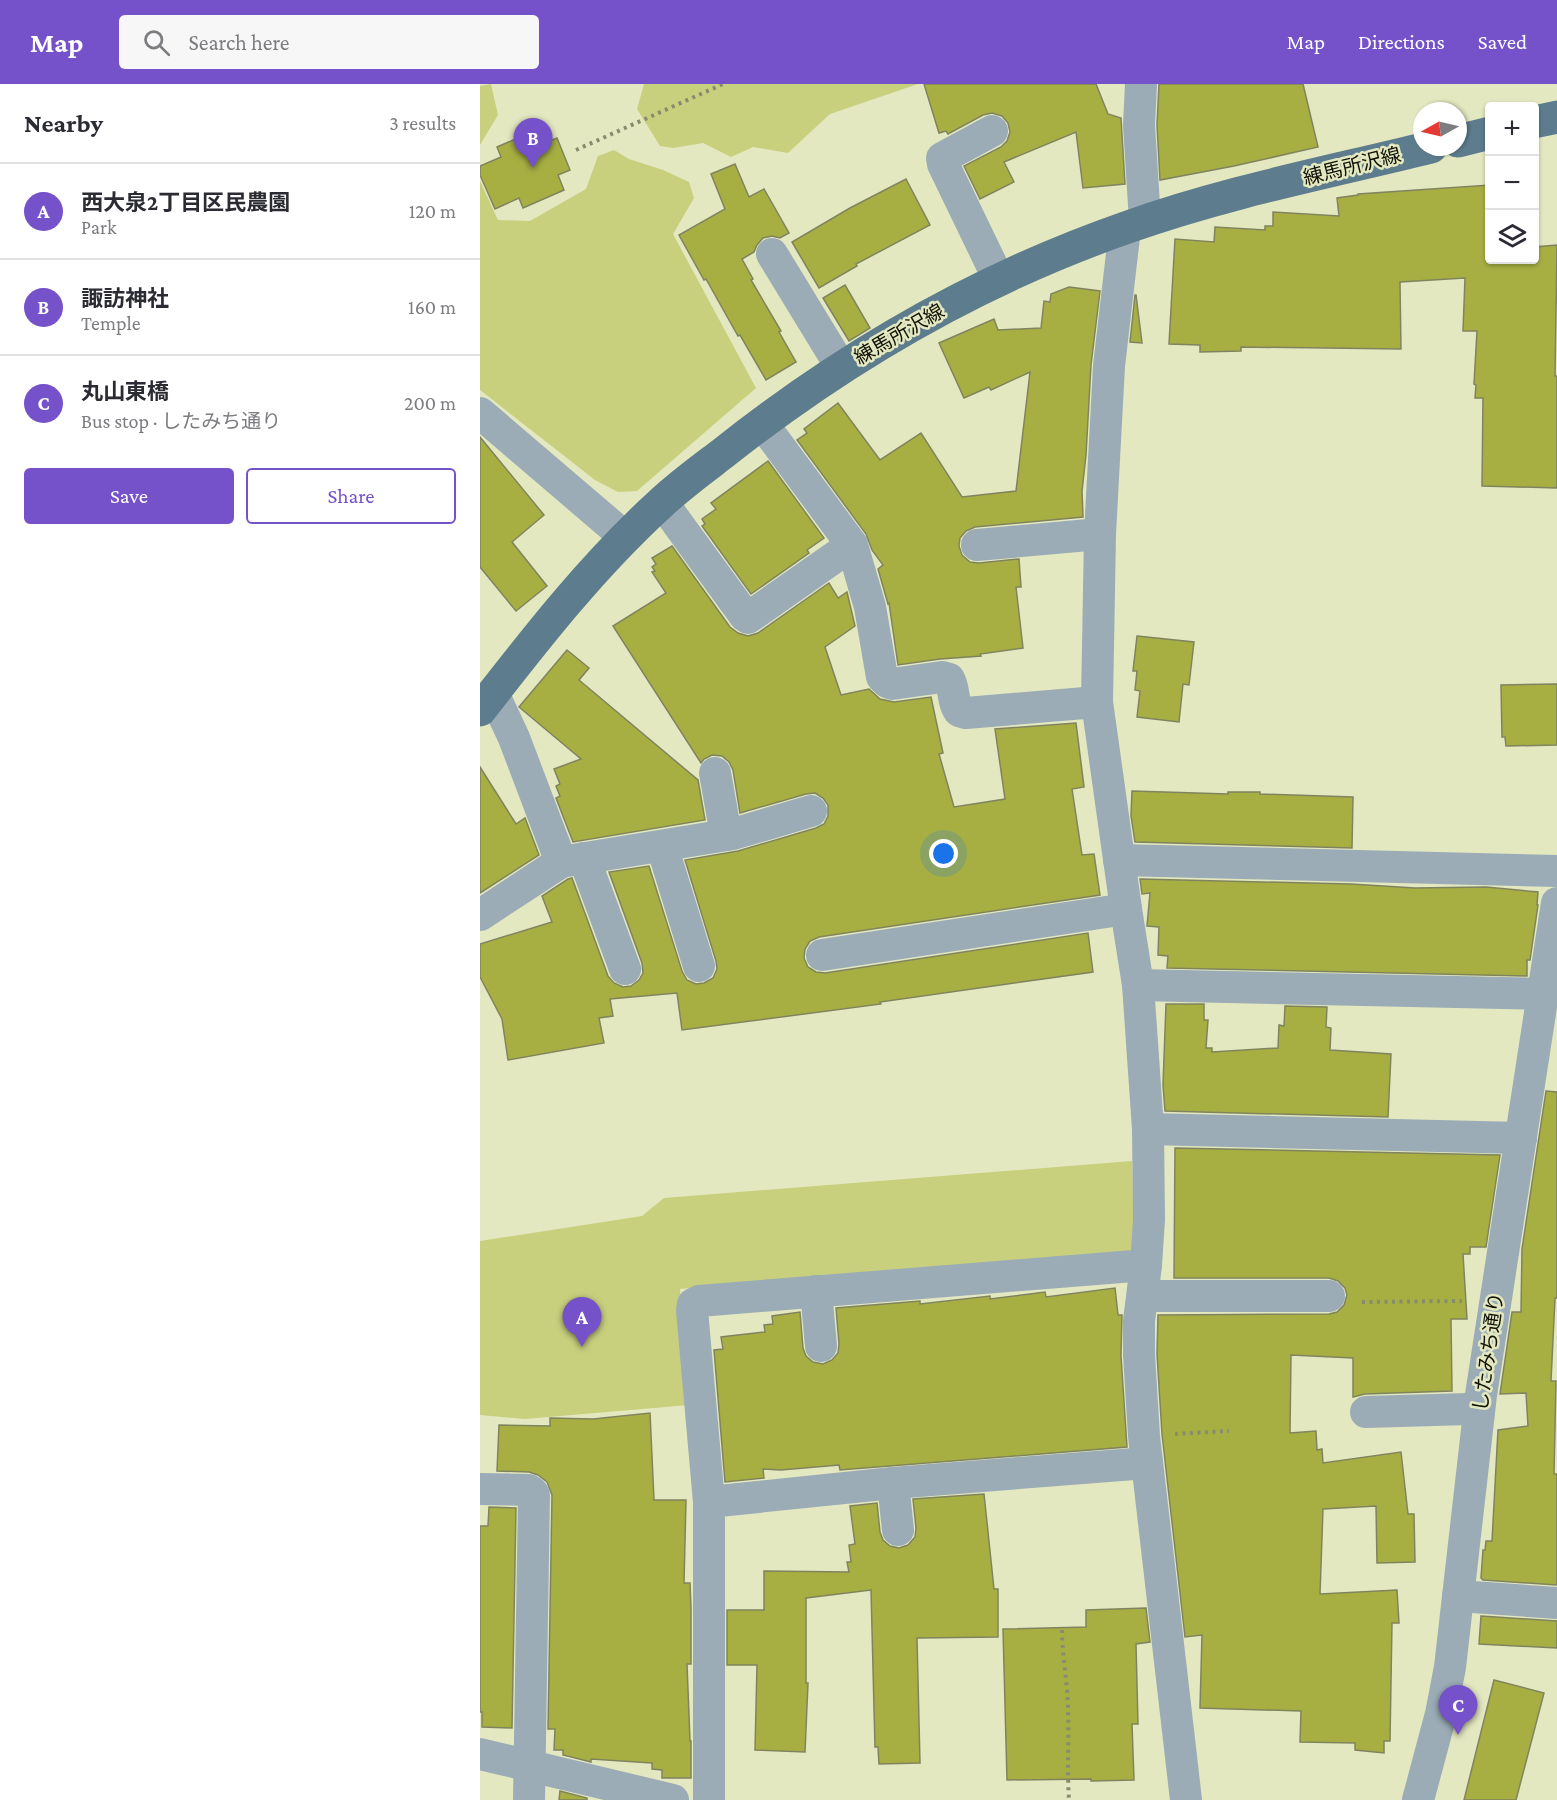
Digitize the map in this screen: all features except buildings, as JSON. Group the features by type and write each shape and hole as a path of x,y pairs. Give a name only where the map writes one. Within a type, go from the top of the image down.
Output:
{"main road":[{"path":"1539,121 1557,117"},
{"path":"1467,139 1485,134"},
{"name":"練馬所沢線","path":"487,701 557,614 625,537 662,502 762,423 840,367 918,321 999,280 1135,224 1263,188 1413,151"}],"street":[{"path":"1141,84 1135,224 1109,366 1100,534 1097,702 1138,985 1148,1129 1149,1220 1139,1321 1139,1355 1145,1450 1186,1800"},
{"path":"992,131 942,158 999,280"},
{"path":"772,254 840,367"},
{"path":"480,413 625,537"},
{"path":"762,423 852,545 870,607 882,677 887,682 892,684 942,677 949,679 955,706 959,711 966,713 1097,702"},
{"path":"662,502 748,618 852,545"},
{"path":"977,545 1100,534"},
{"path":"487,701 514,738 625,969"},
{"path":"715,773 726,835"},
{"path":"480,915 572,860 726,835 811,812"},
{"path":"662,846 699,966"},
{"path":"1119,860 1557,871"},
{"name":"したみち通り","path":"1418,1800 1441,1714 1450,1667 1479,1411 1554,941 1557,903"},
{"path":"822,955 1126,909"},
{"path":"1138,985 1544,994"},
{"path":"1148,1129 1521,1138"},
{"path":"709,1800 709,1502 693,1304 699,1301 1146,1264"},
{"path":"816,1291 821,1346"},
{"path":"1143,1296 1329,1296"},
{"path":"1366,1412 1467,1409 1479,1411"},
{"path":"709,1502 893,1483 1145,1450"},
{"path":"893,1483 898,1530"},
{"path":"480,1489 529,1490 534,1495 529,1800"},
{"path":"1458,1596 1557,1603"},
{"path":"480,1754 673,1800"}],"path":[{"path":"576,150 723,84"},
{"path":"1329,1296 1340,1302 1496,1300"},
{"path":"1145,1450 1229,1431"},
{"path":"1062,1630 1068,1709 1069,1800"}],"green space":[{"path":"491,84 498,115 480,145 480,86"},
{"path":"644,84 918,84 830,114 788,153 753,147 731,157 703,143 673,148 660,146 637,109"},
{"path":"614,150 629,159 663,170 689,182 694,198 673,234 756,388 637,491 618,492 595,480 480,390 480,181 498,220 530,221 586,189 598,156"},
{"path":"1132,1161 1134,1244 1130,1252 680,1289 689,1405 525,1419 480,1415 480,1241 642,1216 664,1198"}],"place":[{"name":"諏訪神社","path":"533,168"},
{"name":"西大泉2丁目区民農園","path":"582,1347"},
{"name":"丸山東橋","path":"1458,1735"}]}
